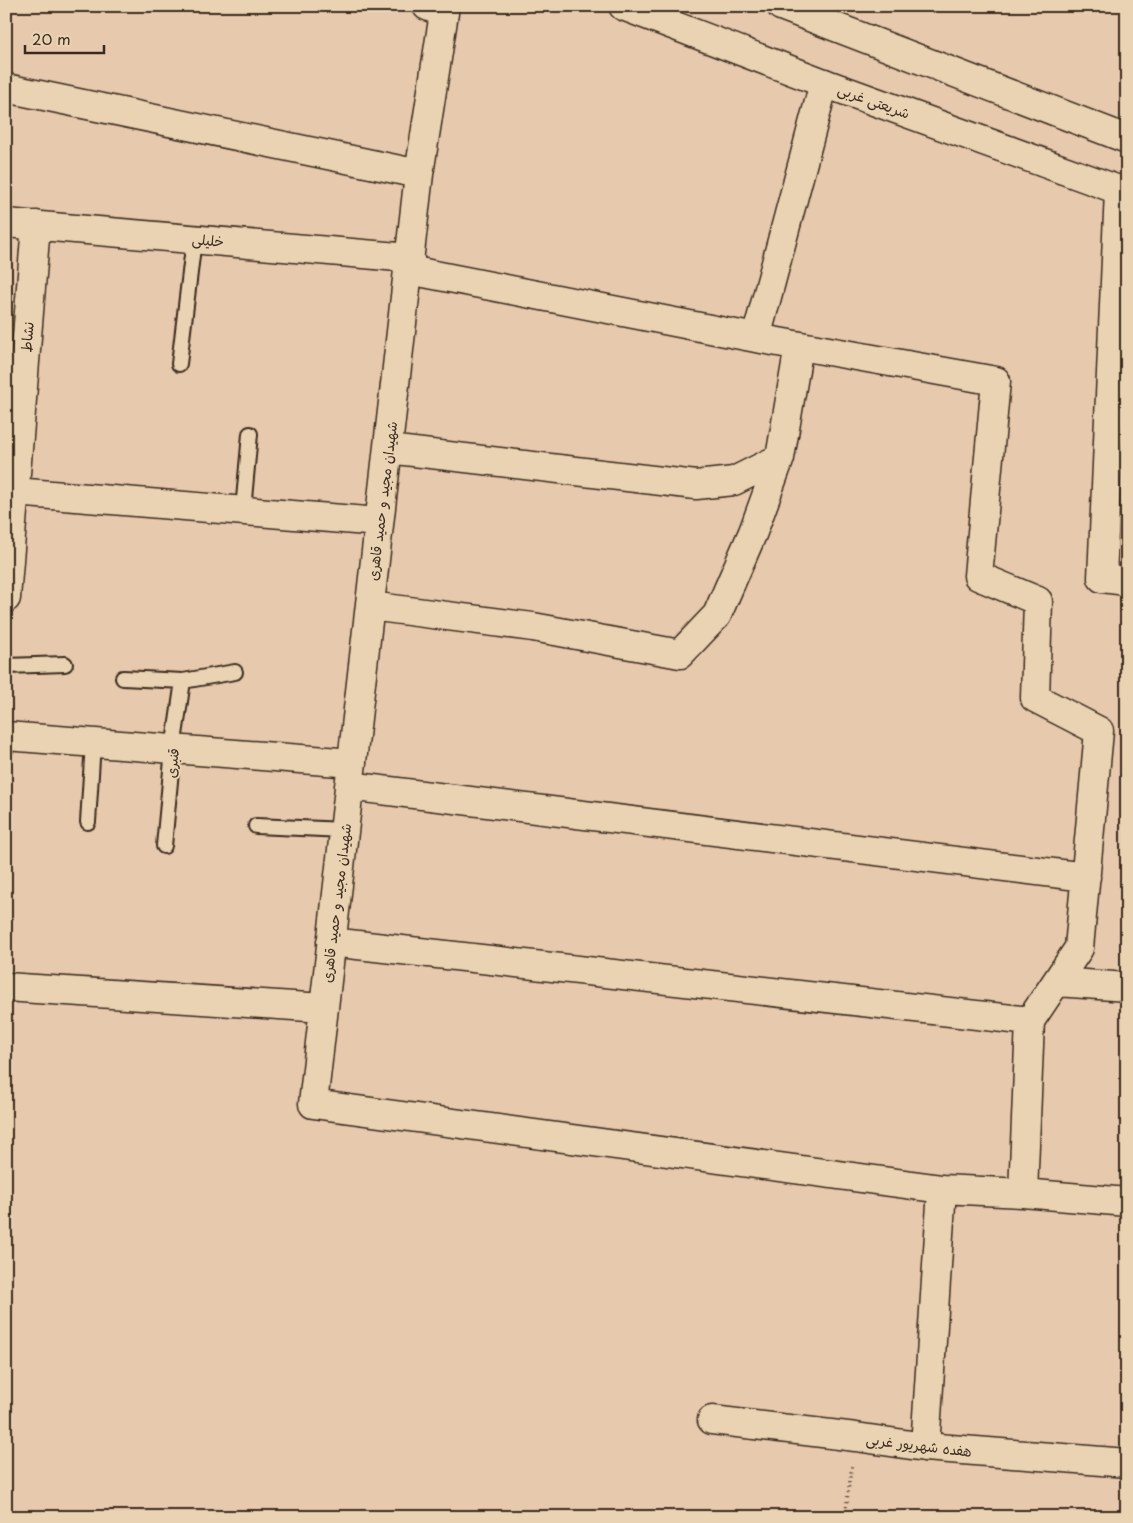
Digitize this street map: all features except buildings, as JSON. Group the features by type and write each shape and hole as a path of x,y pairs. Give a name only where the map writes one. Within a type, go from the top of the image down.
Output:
{"street":[{"name":"شهیدان مجید و حمید قاهری","path":"427,6 444,13 419,174 313,1104 942,1189"},
{"name":"شریعتی غربی","path":"623,6 824,83 1123,192"},
{"path":"781,6 816,12 1127,139"},
{"path":"756,338 824,83"},
{"path":"6,88 419,174"},
{"path":"1123,192 1102,578 1127,581"},
{"name":"خلیلی","path":"6,223 194,239 409,264 756,338 996,381 978,576 1038,601 1035,698 1099,731 1086,877"},
{"name":"نشاط","path":"6,598 14,492 12,462 36,225"},
{"path":"370,606 533,627 680,654 717,615 753,532 780,458 799,346"},
{"path":"388,449 696,485 734,481 780,458"},
{"path":"14,492 379,522"},
{"path":"6,736 173,749 1086,877 1079,948 1030,1021 1024,1193"},
{"path":"331,942 1030,1021"},
{"path":"1057,982 1127,987"},
{"path":"6,987 324,1008"},
{"path":"925,1448 942,1189 1024,1193 1127,1202"},
{"name":"هفده شهریور غربی","path":"712,1420 856,1437 925,1448 1127,1463"}],"lane":[{"path":"179,364 194,239"},
{"path":"243,510 250,434"},
{"path":"6,666 65,664"},
{"path":"123,678 183,681 235,672"},
{"name":"قنبری","path":"164,846 173,749 183,681"},
{"path":"88,822 93,743"},
{"path":"256,826 344,830"}],"path":[{"path":"845,1517 856,1437"}]}
